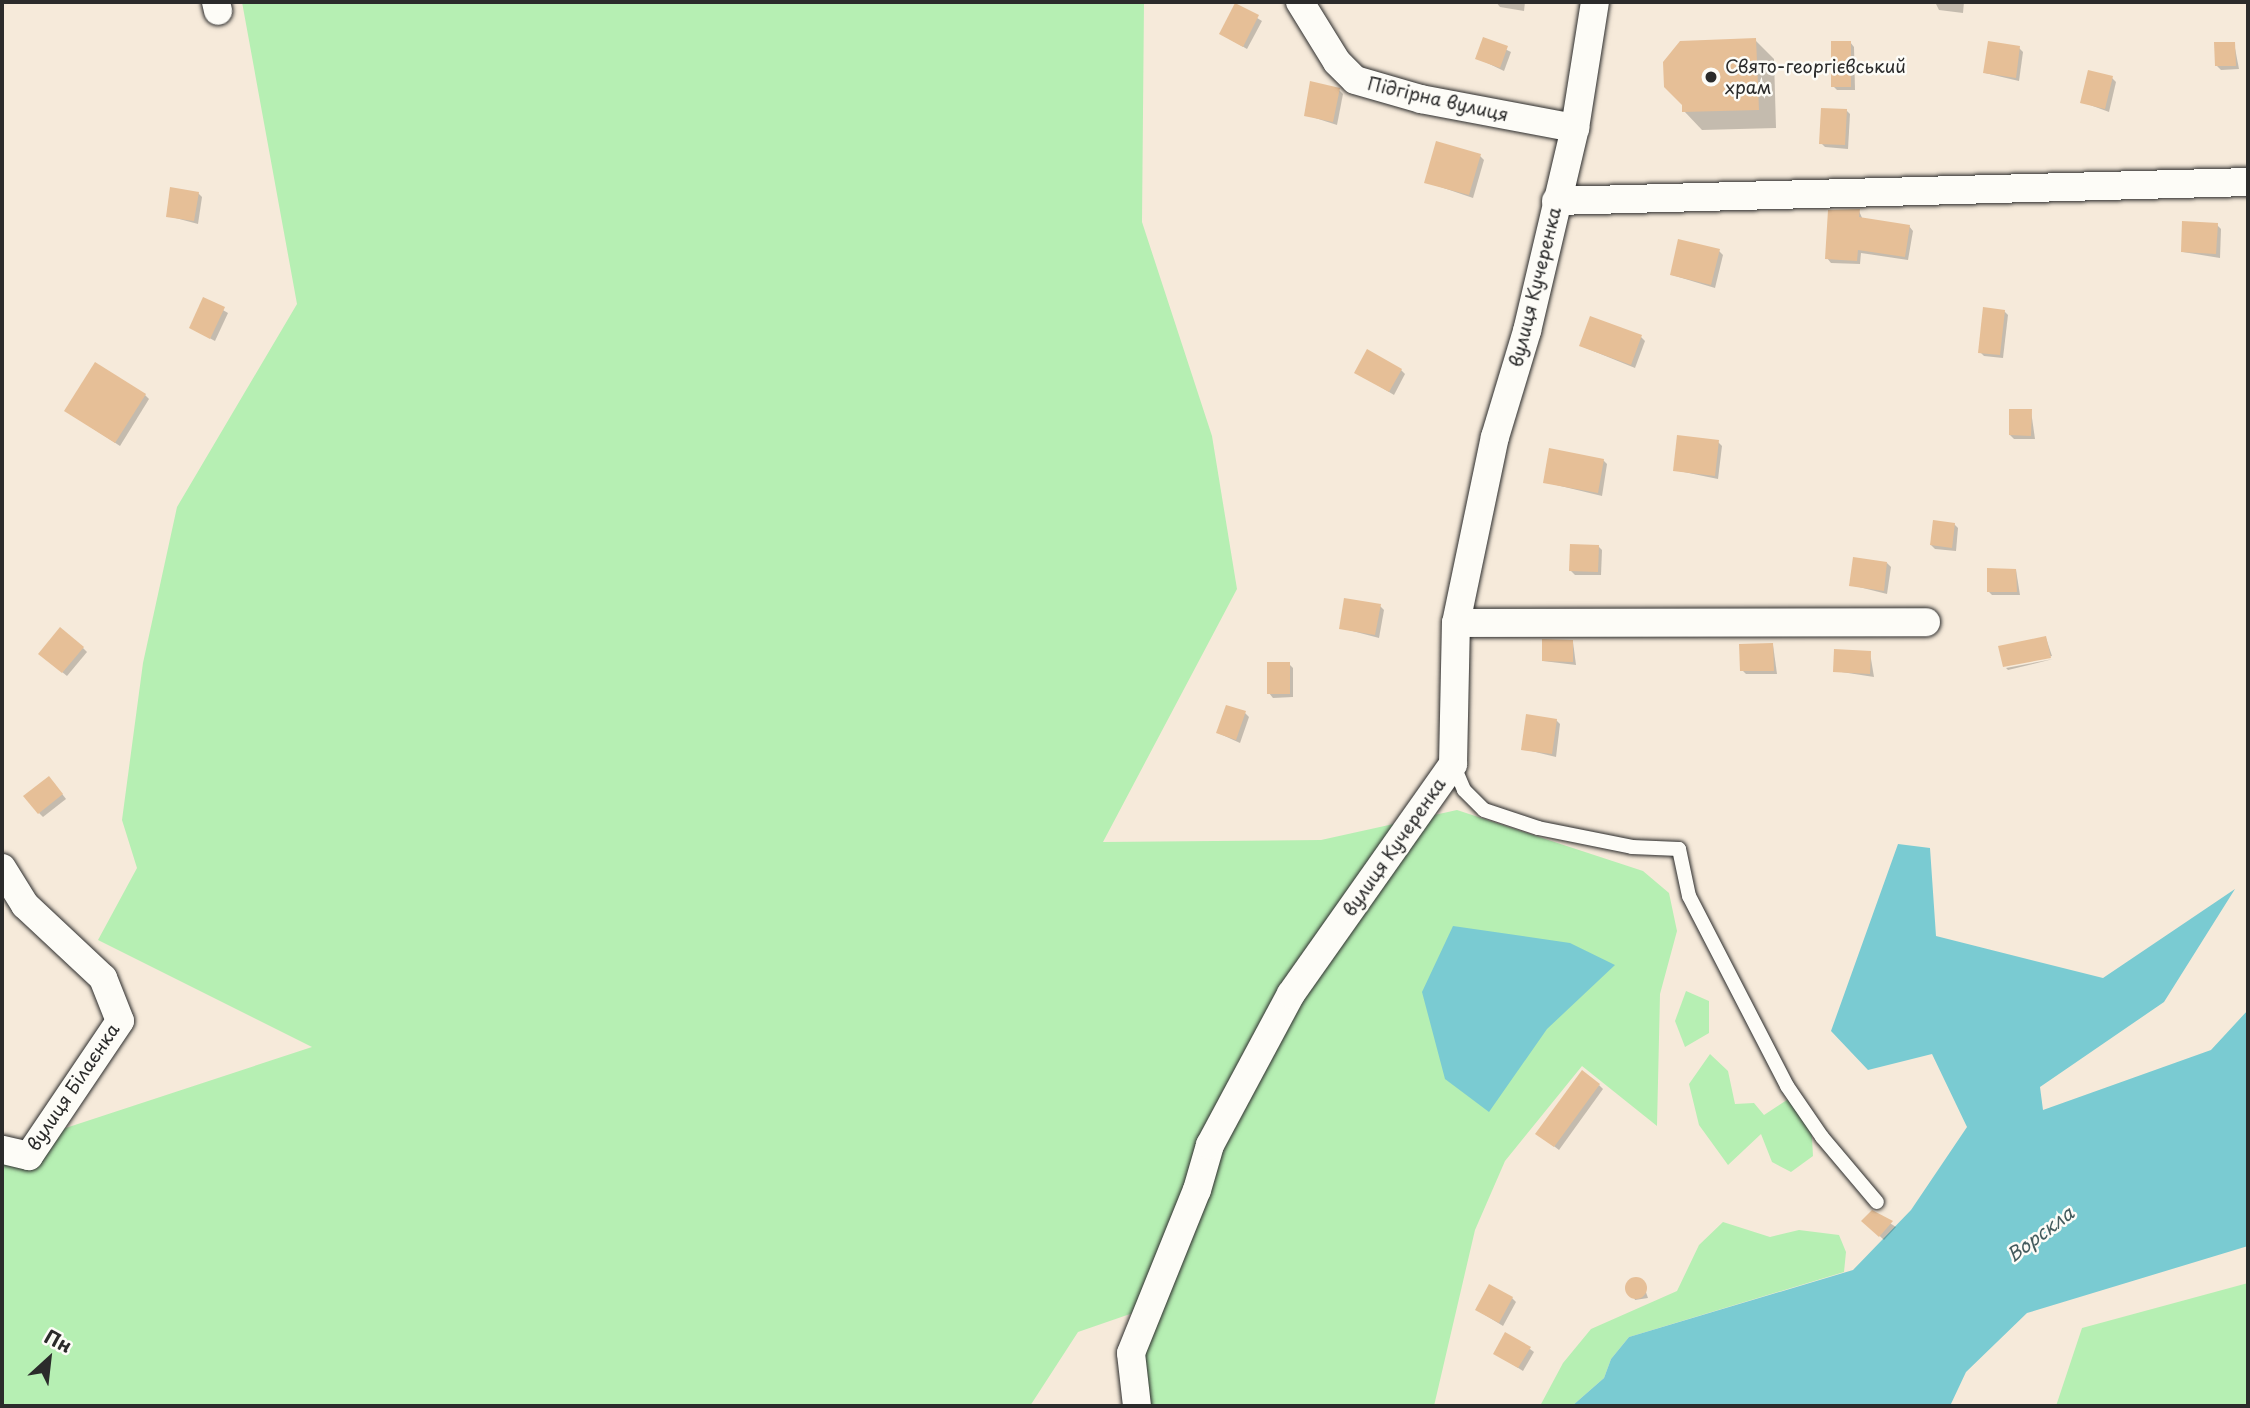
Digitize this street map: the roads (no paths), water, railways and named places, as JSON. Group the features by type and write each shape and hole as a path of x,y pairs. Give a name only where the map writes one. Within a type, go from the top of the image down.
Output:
{"street":[{"name":"Підгірна вулиця","path":"1300,2 1337,62 1354,80 1421,99 1575,128"},
{"name":"вулиця Кучеренка","path":"1138,1406 1131,1353 1197,1190 1210,1145 1292,994 1453,764 1456,623 1495,437 1527,331 1575,128 1595,2"},
{"path":"1556,201 2248,182"},
{"path":"1456,623 1926,622"},
{"name":"вулиця Білаєнка","path":"2,868 25,905 103,978 120,1021 29,1156 2,1150"}],"lane":[{"path":"1453,764 1464,790 1484,810 1538,828 1632,847 1679,849 1689,896 1787,1086 1822,1137 1877,1202"}],"water":[{"name":"Ворскла","path":"1898,844 1930,848 1936,936 2103,978 2235,889 2164,1002 2040,1087 2043,1110 2211,1050 2248,1010 2248,1246 2027,1313 1966,1372 1950,1406 1572,1406 1604,1378 1611,1359 1629,1337 1853,1270 1911,1210 1967,1127 1932,1054 1868,1070 1831,1031"},
{"path":"1453,926 1570,943 1615,965 1547,1029 1489,1112 1445,1079 1422,992"}],"place":[{"name":"Свято-георгієвський храм","path":"1711,77"}]}
